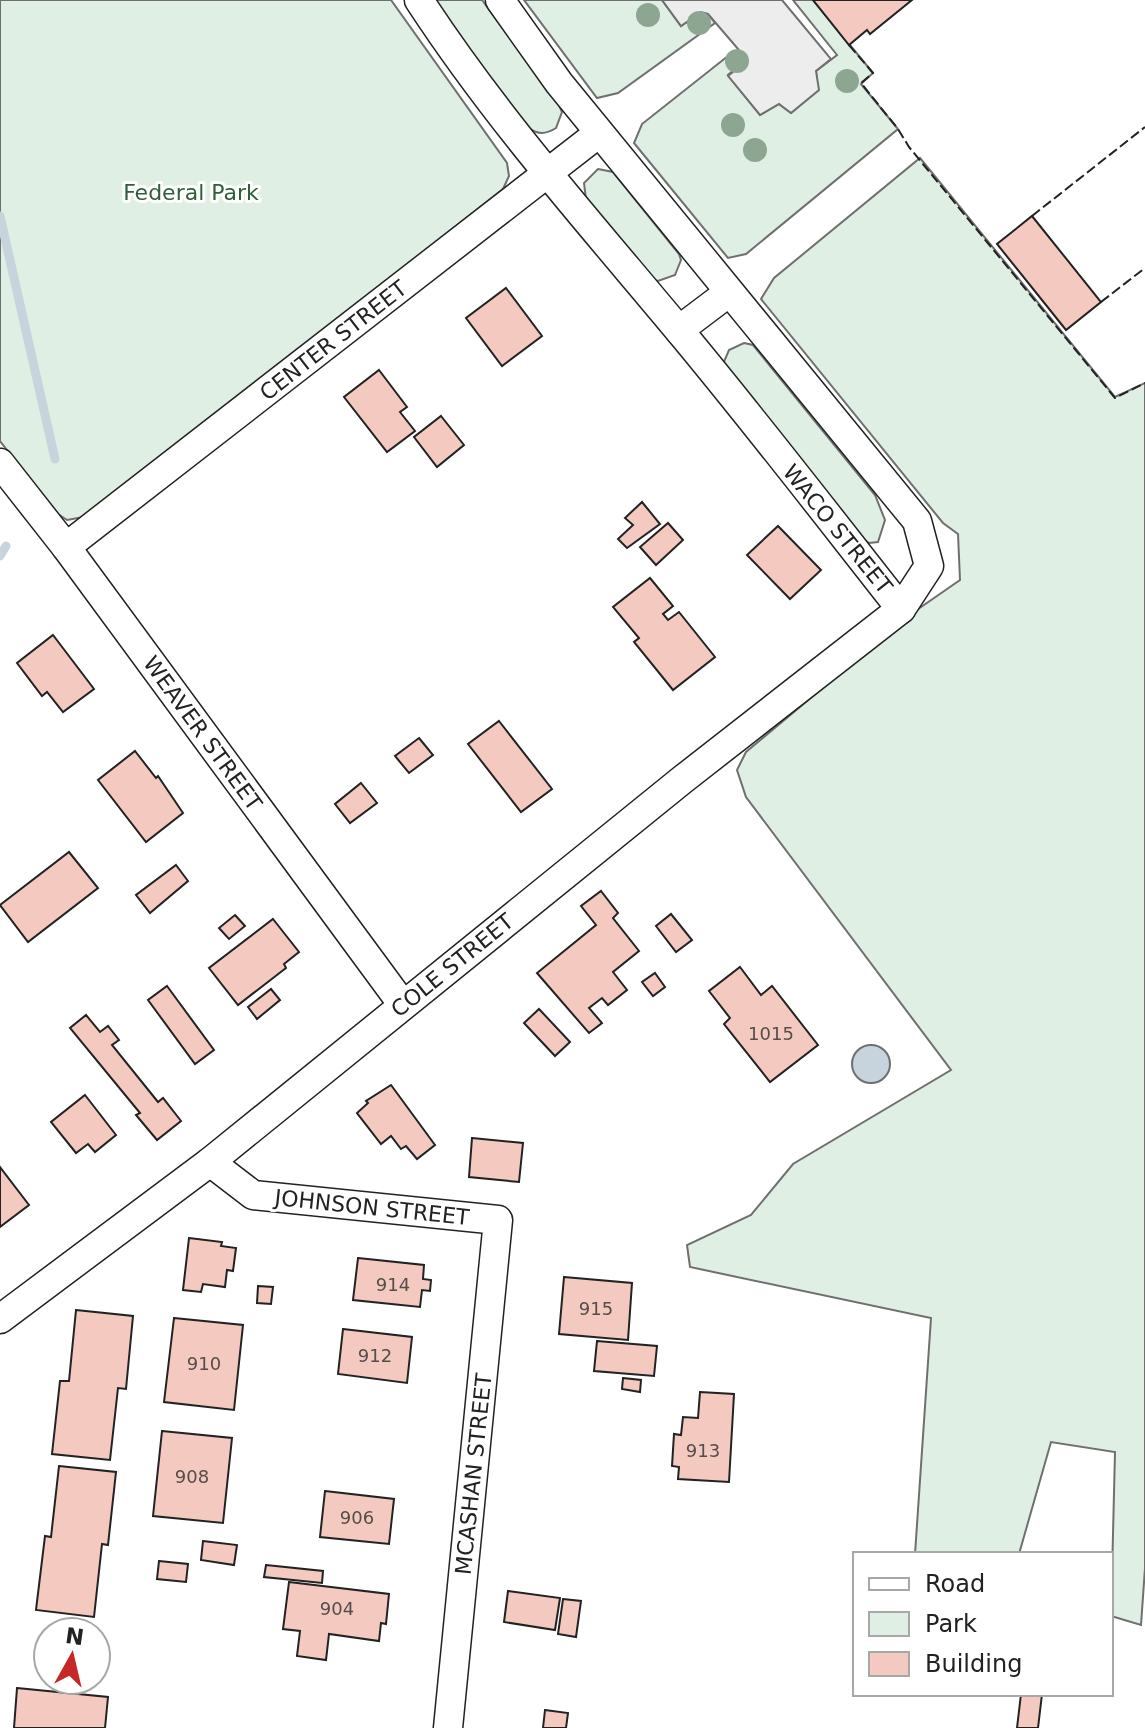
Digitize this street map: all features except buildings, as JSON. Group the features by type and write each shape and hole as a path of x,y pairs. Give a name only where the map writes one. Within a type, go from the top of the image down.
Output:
{"street":[{"name":"WACO STREET","path":"419,0 468,75 547,175 679,330 901,609 929,566 917,521 599,133 500,0"},
{"name":"CENTER STREET","path":"66,547 599,133"},
{"path":"679,330 728,293"},
{"name":"WEAVER STREET","path":"0,463 66,547 403,1005"},
{"name":"COLE STREET","path":"0,1319 210,1162 901,609"},
{"name":"JOHNSON STREET","path":"210,1162 253,1195 498,1220"},
{"name":"MCASHAN STREET","path":"448,1728 498,1220"}],"green space":[{"name":"Federal Park","path":"0,0 391,0 507,163 509,176 503,189 89,516 67,520 55,512 0,441"},
{"path":"434,0 482,0 558,103 562,112 556,128 540,133 517,118"},
{"path":"524,0 662,0 681,26 701,12 708,14 715,23 618,93 597,98"},
{"path":"793,0 813,0 873,73 861,84 898,129 746,254 728,258 634,143 642,124 733,52 742,54 746,60 728,75 760,115 779,104 791,113 818,90 816,71 837,55"},
{"path":"920,158 1115,397 1145,383 1145,1568 1141,1625 1113,1617 1115,1452 1051,1442 1020,1552 915,1552 931,1318 690,1267 687,1245 751,1215 793,1164 951,1070 746,797 737,770 746,752 911,614 960,580 958,534 943,523 761,299 774,278"},
{"path":"598,169 613,172 679,254 681,260 675,275 658,281 651,279 586,199 584,183"},
{"path":"744,343 753,345 875,495 885,520 878,542 869,543 860,537 723,364 729,350"}],"shaded area":[{"path":"662,0 782,0 831,59 816,71 819,90 791,113 779,104 760,115 728,76 744,63 745,57 708,14 701,12 681,26"},
{"path":"871,1045 885,1050 890,1064 885,1078 871,1083 857,1078 852,1064 857,1050"}],"waterway":[{"path":"0,216 55,459"},
{"path":"0,556 6,546"}],"fence":[{"path":"849,45 873,73 861,83 909,147 1115,398 1145,383"},
{"path":"1032,216 1145,127"},
{"path":"1101,302 1145,268"}]}
